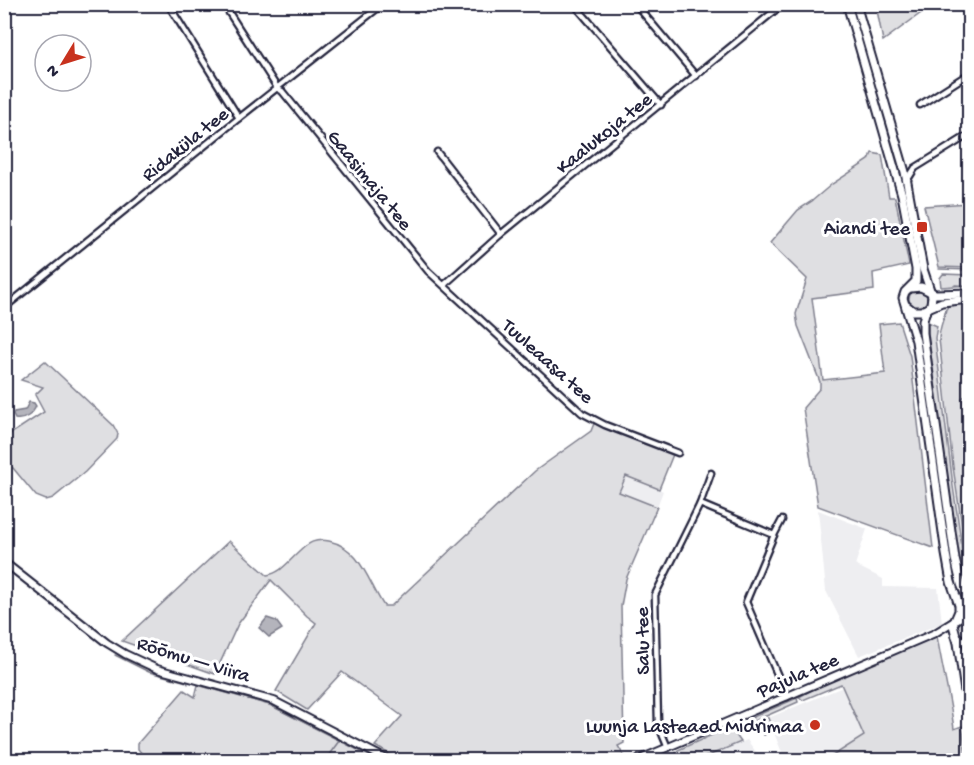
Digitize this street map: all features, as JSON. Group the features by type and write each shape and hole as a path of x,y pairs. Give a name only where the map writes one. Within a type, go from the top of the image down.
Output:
{"main road":[{"path":"847,4 902,195 916,276 916,281 904,296 916,341 946,557 951,582 959,604 957,619 953,626 969,726"},
{"path":"856,4 907,181 923,269 933,299 923,321 923,333 955,559 969,605"},
{"path":"908,289 916,286 942,294 969,293"},
{"path":"905,304 917,311 955,299 969,299"},
{"path":"957,619 969,614"},
{"path":"956,636 969,642"},
{"path":"969,648 967,655 969,686"}],"street":[{"path":"168,4 239,118"},
{"name":"Ridaküla tee","path":"4,308 383,4"},
{"path":"574,4 660,105"},
{"name":"Kaalukoja tee","path":"444,285 501,234 783,4"},
{"path":"638,7 696,76"},
{"name":"Gaasimaja tee","path":"226,8 278,89 282,91 428,271 444,285"},
{"path":"920,105 969,73"},
{"path":"907,181 915,168 969,134"},
{"path":"437,152 501,234"},
{"path":"900,156 915,168"},
{"name":"Tuuleaasa tee","path":"444,285 582,413 605,425 678,453"},
{"name":"Salu tee","path":"668,748 658,724 655,595 699,504 711,473"},
{"path":"699,504 774,535"},
{"path":"782,520 746,602 788,697"},
{"name":"Rõõmu — Viira","path":"4,562 107,643 125,654 158,669 274,701 388,760"},
{"path":"935,633 957,619"},
{"path":"935,633 946,631 956,636"},
{"name":"Pajula tee","path":"638,760 935,633"}],"shaded area":[{"path":"876,5 899,5 900,7 932,5 883,41"},
{"path":"872,153 882,155 889,197 895,197 909,265 873,273 874,290 812,298 823,380 885,373 879,324 899,322 910,356 933,548 818,506 803,408 820,388 820,382 798,326 796,314 807,279 770,243 798,210 869,160"},
{"path":"969,203 969,268 939,267 924,206"},
{"path":"943,274 969,275 969,285 941,287 940,278"},
{"path":"918,290 924,293 927,299 924,305 918,308 912,305 909,299 912,293"},
{"path":"969,303 969,394 962,398 970,462 969,573 953,467 939,339 946,309 950,305"},
{"path":"928,322 937,326 935,338 969,596 956,548 936,385 928,340"},
{"path":"45,361 113,425 118,434 117,439 85,472 53,498 46,500 36,496 13,468 4,467 5,436 44,412 35,395 43,387 21,380"},
{"path":"969,394 969,462 962,398"},
{"path":"29,402 36,406 33,412 25,418 15,419 14,412 25,410"},
{"path":"595,421 674,452 659,489 626,476 619,492 657,507 626,579 621,606 624,743 618,746 624,756 620,760 400,760 375,746 402,716 342,672 307,710 276,691 316,623 271,580 238,624 215,674 122,641 229,541 267,575 281,569 303,548 313,542 324,540 340,545 356,558 384,606 391,606 535,471 591,431"},
{"path":"626,476 663,491 657,507 619,493"},
{"path":"818,510 867,529 855,565 883,579 883,587 938,588 942,623 859,656 826,591"},
{"path":"267,618 276,621 282,629 269,637 259,628"},
{"path":"969,619 970,638 967,640 961,637 958,626 962,620"},
{"path":"937,636 954,729 962,726 967,760 826,760 864,736 841,684 803,700 799,697 819,686"},
{"path":"198,685 270,705 378,760 147,760 138,749 138,743 184,690 195,697"},
{"name":"Luunja Lasteaed Midrimaa","path":"843,687 864,736 826,760 785,760 768,718"},
{"path":"797,698 798,702 748,724 753,717"},
{"path":"768,718 773,731 764,735 755,723"},
{"path":"730,727 741,742 699,760 676,760 675,754 678,750"},
{"path":"747,740 762,760 699,760"}],"waterway":[{"path":"939,269 970,270"},
{"path":"955,285 970,286"},
{"path":"115,655 149,672 188,684"},
{"path":"198,685 270,705 378,760"},
{"path":"325,760 339,741"}],"place":[{"name":"Aiandi tee","path":"922,227"},
{"name":"Luunja Lasteaed Midrimaa","path":"815,725"}]}
